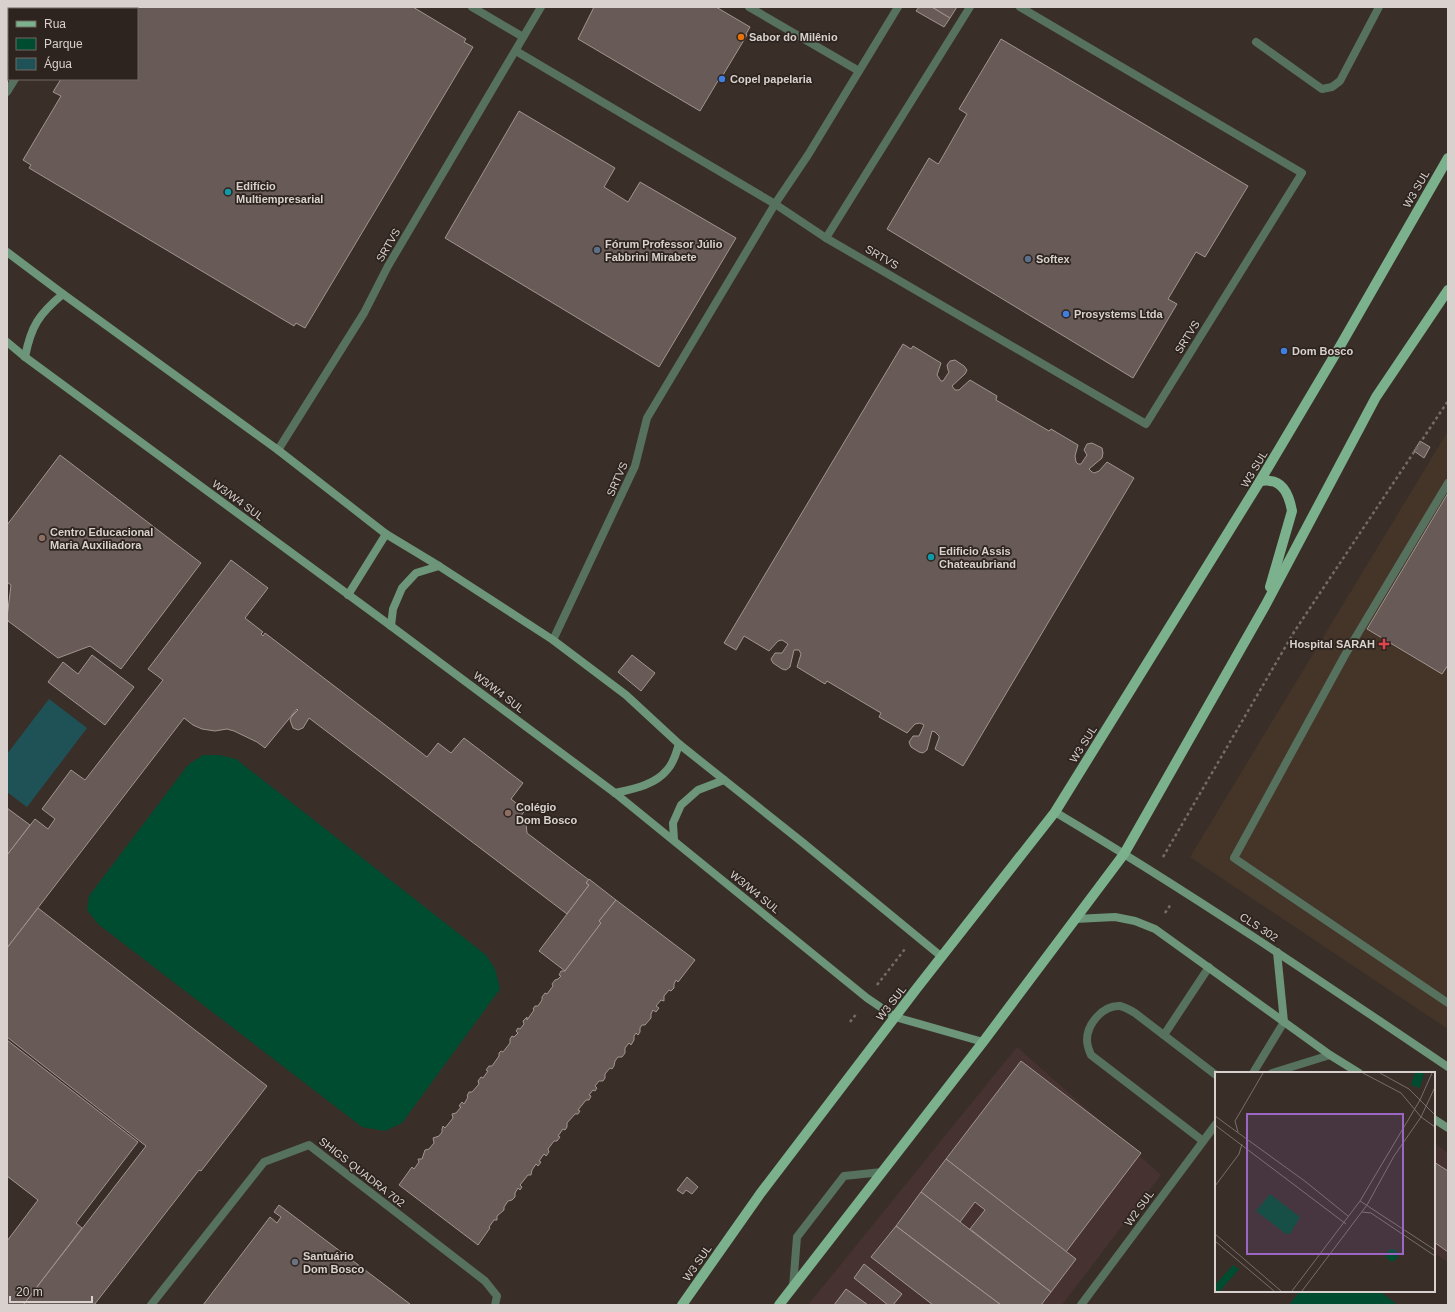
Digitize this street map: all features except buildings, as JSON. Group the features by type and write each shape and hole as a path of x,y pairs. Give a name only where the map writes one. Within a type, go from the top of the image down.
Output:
{"main road":[{"name":"W3 SUL","path":"682,1305 760,1194 895,1017 1055,812 1260,481 1339,348 1448,158"},
{"path":"7,252 278,450 386,534 439,566 553,640 626,695 679,744 802,842 942,957"},
{"path":"779,1305 983,1042 1124,854 1265,606 1376,397 1448,290"},
{"path":"25,357 28,339 36,322 48,307 63,294"},
{"name":"W3/W4 SUL","path":"7,342 25,357 616,793 867,998 895,1017 983,1042"},
{"path":"1260,481 1270,480 1278,483 1290,500 1292,511 1265,606"},
{"path":"348,595 386,534"},
{"path":"391,626 393,609 402,588 416,573 439,566"},
{"path":"616,793 634,789 652,782 667,771 674,761 679,744"},
{"path":"674,840 673,824 681,805 698,790 724,780"},
{"name":"CLS 302","path":"1055,812 1154,872 1278,952 1448,1067"},
{"path":"1075,919 1114,917 1135,921 1156,929 1330,1055 1358,1072"},
{"path":"1278,952 1284,1022"},
{"path":"1435,1120 1448,1128"}],"street":[{"path":"472,7 523,37"},
{"name":"SRTVS","path":"278,450 364,313 388,266 541,7"},
{"path":"749,7 859,71"},
{"name":"SRTVS","path":"553,640 635,466 647,418 775,204 808,155 898,7"},
{"path":"826,238 970,7"},
{"name":"SRTVS","path":"516,51 775,204 826,238 1146,424 1302,173 1020,7"},
{"path":"1256,42 1322,89 1332,88 1340,81 1380,7"},
{"path":"7,92 14,80"},
{"path":"1448,484 1345,655 1234,858 1448,1003"},
{"path":"1164,1035 1209,967"},
{"path":"1204,1142 1091,1056 1087,1039 1088,1030 1098,1016 1112,1007 1121,1006 1135,1013 1215,1074"},
{"path":"1253,1072 1284,1022"},
{"path":"1275,1072 1330,1055"},
{"name":"W2 SUL","path":"1081,1305 1215,1126"},
{"name":"SHIGS QUADRA 702","path":"151,1305 264,1162 309,1145 485,1281 497,1296 495,1305"},
{"path":"793,1287 797,1237 844,1176 882,1172"}],"path":[{"path":"1154,872 1294,632 1448,401"},
{"path":"1156,929 1181,890"},
{"path":"850,1022 915,935"}],"shaded area":[{"name":"Hospital SARAH","path":"1448,431 1448,1029 1190,857"},
{"path":"1017,1047 1161,1175 1062,1305 808,1305"},
{"path":"1435,1144 1448,1153 1448,1262 1435,1254"}],"green space":[{"path":"203,755 219,755 236,759 486,955 495,969 500,989 402,1123 385,1131 362,1127 98,924 87,910 89,896 188,765"},
{"path":"1299,1292 1380,1292 1398,1305 1289,1305"}],"water":[{"path":"49,699 87,728 27,807 7,792 7,754"}],"place":[{"name":"Sabor do Milênio","path":"741,37"},
{"name":"Copel papelaria","path":"722,79"},
{"name":"Edifício Multiempresarial","path":"228,192"},
{"name":"Fórum Professor Júlio Fabbrini Mirabete","path":"597,250"},
{"name":"Softex","path":"1028,259"},
{"name":"Prosystems Ltda","path":"1066,314"},
{"name":"Dom Bosco","path":"1284,351"},
{"name":"Centro Educacional Maria Auxiliadora","path":"42,538"},
{"name":"Edificio Assis Chateaubriand","path":"931,557"},
{"name":"Hospital SARAH","path":"1384,644"},
{"name":"Colégio Dom Bosco","path":"508,813"},
{"name":"Santuário Dom Bosco","path":"295,1262"}]}
